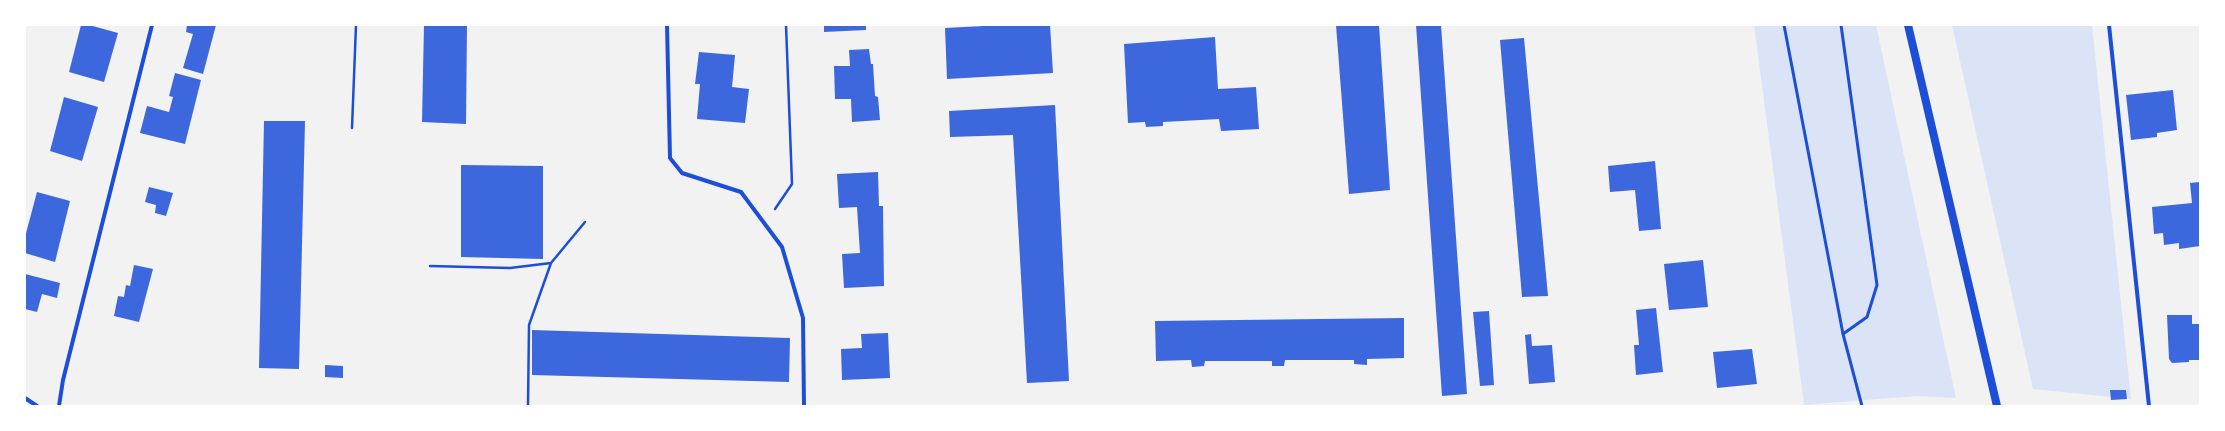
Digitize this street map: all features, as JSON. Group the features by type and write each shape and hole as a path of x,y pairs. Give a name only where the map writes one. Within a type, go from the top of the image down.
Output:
{"main road":[{"path":"1908,25 1997,406"}],"street":[{"path":"59,406 63,380 152,25"},
{"path":"667,25 670,158 682,173 741,192 782,247 803,318 804,406"},
{"path":"2109,25 2149,406"},
{"path":"25,398 37,406"}],"lane":[{"path":"1784,25 1843,334 1862,406"},
{"path":"1841,25 1877,285 1868,317 1843,334"}],"path":[{"path":"352,128 356,25"},
{"path":"765,224 792,184 786,25"},
{"path":"528,406 529,325 551,263 585,222"},
{"path":"430,266 510,268 551,263"}],"shaded area":[{"path":"1754,25 1876,25 1956,398 1917,396 1804,405"},
{"path":"1952,25 2092,25 2131,399 2033,389"}],"building":[{"path":"81,25 89,25 118,33 104,82 69,72"},
{"path":"187,25 216,25 203,74 183,68 193,34 186,32"},
{"path":"424,25 467,25 466,124 422,122"},
{"path":"824,25 866,25 866,30 824,32"},
{"path":"1003,25 1050,25 1053,73 947,79 945,28"},
{"path":"1336,25 1379,25 1390,190 1349,194"},
{"path":"1416,25 1441,25 1467,394 1442,396"},
{"path":"1215,37 1218,89 1256,87 1259,129 1221,131 1219,119 1163,122 1163,126 1146,127 1145,122 1128,123 1124,44"},
{"path":"1524,38 1548,296 1522,297 1500,40"},
{"path":"869,49 871,64 873,64 875,96 878,97 880,120 852,122 851,99 835,99 834,66 850,66 849,50"},
{"path":"699,52 735,55 732,87 749,89 745,123 697,119 700,84 695,84"},
{"path":"175,73 201,80 185,144 140,133 147,106 169,112 173,97 169,96"},
{"path":"2173,90 2177,130 2157,133 2157,137 2131,140 2126,95"},
{"path":"64,97 98,107 82,161 50,151"},
{"path":"1055,105 1069,381 1027,383 1013,135 950,137 949,111"},
{"path":"264,121 305,121 299,369 259,368"},
{"path":"1655,161 1661,229 1639,231 1635,190 1610,192 1608,166"},
{"path":"461,165 543,166 543,259 461,257"},
{"path":"878,172 879,206 883,206 884,286 844,288 842,254 860,253 857,207 839,208 837,174"},
{"path":"2200,182 2200,246 2179,249 2179,243 2164,245 2163,233 2154,234 2152,207 2192,203 2190,183"},
{"path":"149,187 173,193 166,216 155,213 156,205 145,202"},
{"path":"37,192 70,201 55,262 25,253 25,237"},
{"path":"1703,260 1708,307 1669,310 1664,264"},
{"path":"134,265 153,269 139,322 114,316 118,296 124,297 126,285 130,286"},
{"path":"25,274 60,283 57,298 42,294 37,312 25,309"},
{"path":"1656,308 1663,372 1636,375 1634,345 1639,345 1636,310"},
{"path":"1489,311 1494,385 1480,386 1473,312"},
{"path":"2167,315 2192,315 2192,324 2200,324 2200,360 2172,363 2169,359"},
{"path":"1404,318 1404,358 1367,359 1367,365 1354,364 1354,360 1285,360 1284,366 1272,366 1272,361 1205,361 1204,366 1192,367 1191,360 1156,361 1155,321"},
{"path":"532,330 790,338 789,382 532,375"},
{"path":"888,333 890,378 842,380 841,349 862,348 861,334"},
{"path":"1531,334 1532,346 1552,345 1555,382 1529,384 1525,335"},
{"path":"1752,349 1757,384 1717,388 1713,352"},
{"path":"325,365 343,366 343,378 325,377"},
{"path":"2110,390 2126,390 2127,399 2111,400"}]}
